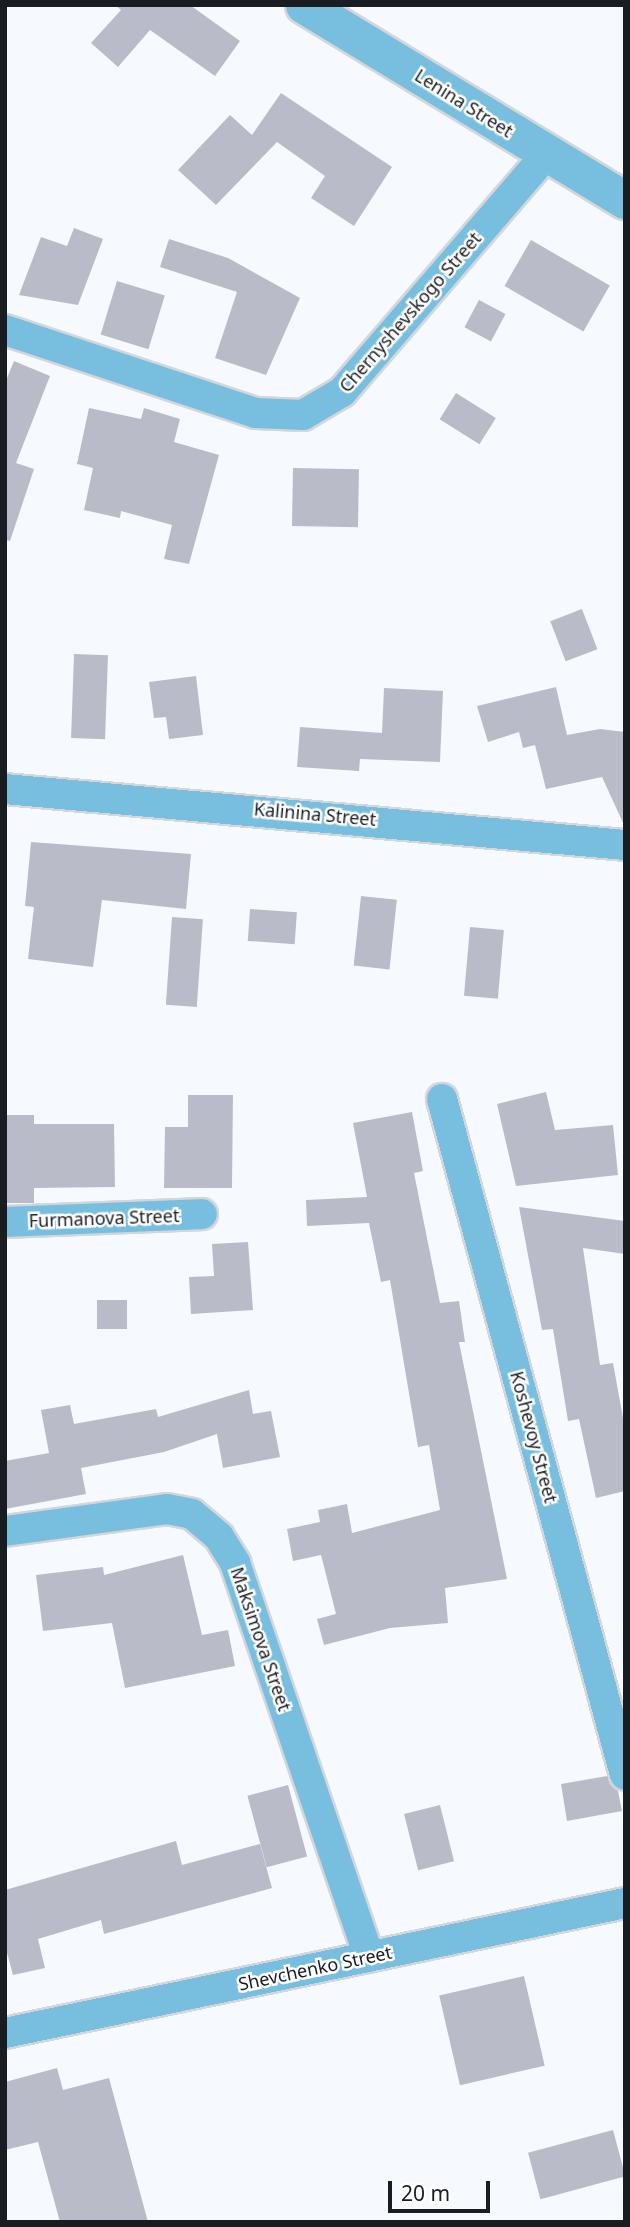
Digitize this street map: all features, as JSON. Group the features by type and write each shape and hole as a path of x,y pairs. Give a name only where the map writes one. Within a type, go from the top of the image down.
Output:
{"street":[{"name":"Lenina Street","path":"304,5 625,200"},
{"name":"Chernyshevskogo Street","path":"5,330 256,413 303,415 342,392 547,154"},
{"name":"Kalinina Street","path":"5,789 625,845"},
{"name":"Koshevoy Street","path":"442,1098 625,1775"},
{"name":"Furmanova Street","path":"5,1222 202,1214"},
{"name":"Maksimova Street","path":"5,1531 167,1509 192,1514 219,1536 235,1563 369,1957"},
{"name":"Shevchenko Street","path":"5,2033 625,1903"}],"building":[{"path":"115,5 190,5 240,41 215,76 150,30 118,67 91,43 121,10"},
{"path":"281,93 392,167 354,226 311,198 325,176 277,142 216,205 178,170 230,115 252,135"},
{"path":"74,228 103,239 78,305 19,295 41,237 67,246"},
{"path":"169,239 228,258 300,298 266,375 215,358 237,292 160,267"},
{"path":"531,240 610,286 583,331 505,286"},
{"path":"117,281 165,296 148,349 101,335"},
{"path":"479,300 505,314 491,341 464,327"},
{"path":"14,361 50,376 16,463 34,469 10,541 5,540 5,383"},
{"path":"456,393 496,418 479,444 440,419"},
{"path":"89,408 141,419 144,408 180,419 174,442 219,455 189,564 164,559 172,525 121,511 120,518 84,510 93,468 77,464"},
{"path":"293,468 359,469 358,527 292,526"},
{"path":"582,609 597,649 566,661 550,621"},
{"path":"74,654 108,655 105,739 71,738"},
{"path":"196,676 203,735 169,739 166,717 154,718 149,682"},
{"path":"556,687 567,735 600,729 625,732 625,827 602,777 546,789 535,745 523,748 519,732 488,742 477,706"},
{"path":"384,688 443,691 440,762 360,759 359,771 297,767 300,727 382,733"},
{"path":"31,842 191,854 186,909 102,900 93,967 28,959 34,907 25,906"},
{"path":"361,896 397,900 389,969 354,966"},
{"path":"250,909 297,912 295,944 248,941"},
{"path":"172,917 203,919 197,1007 166,1005"},
{"path":"470,927 504,930 498,999 464,996"},
{"path":"546,1092 555,1130 613,1125 618,1175 516,1186 497,1104"},
{"path":"188,1095 233,1095 232,1188 164,1188 165,1127 188,1127"},
{"path":"412,1112 423,1171 414,1173 440,1303 459,1301 465,1342 459,1342 507,1579 445,1588 448,1623 390,1628 324,1645 317,1619 336,1614 321,1555 293,1561 287,1529 320,1522 318,1510 347,1504 352,1533 440,1510 429,1445 418,1447 390,1280 381,1282 369,1223 307,1226 306,1200 367,1197 353,1123"},
{"path":"5,1115 34,1115 34,1124 114,1124 115,1187 34,1188 34,1203 5,1203"},
{"path":"519,1207 625,1221 625,1254 583,1248 600,1365 613,1363 625,1429 625,1491 596,1498 579,1419 568,1421 553,1329 542,1330"},
{"path":"248,1242 253,1310 191,1314 189,1277 214,1276 212,1244"},
{"path":"97,1300 127,1300 127,1329 97,1329"},
{"path":"249,1390 253,1414 271,1411 280,1457 223,1468 217,1434 164,1452 81,1468 86,1494 5,1509 5,1461 49,1453 41,1410 70,1405 74,1424 156,1409 158,1417"},
{"path":"183,1555 202,1635 228,1630 235,1666 125,1688 112,1623 43,1631 36,1575 103,1567 104,1575"},
{"path":"607,1776 618,1791 622,1811 567,1821 561,1784"},
{"path":"288,1785 307,1856 267,1867 247,1796"},
{"path":"440,1805 454,1861 418,1870 404,1814"},
{"path":"176,1841 182,1865 260,1844 272,1888 104,1934 101,1920 38,1939 45,1968 13,1975 5,1945 5,1890"},
{"path":"524,1976 545,2066 460,2085 439,1996"},
{"path":"57,2068 63,2090 109,2078 148,2222 60,2222 38,2142 5,2150 5,2082"},
{"path":"613,2130 625,2176 540,2199 528,2153"}]}
